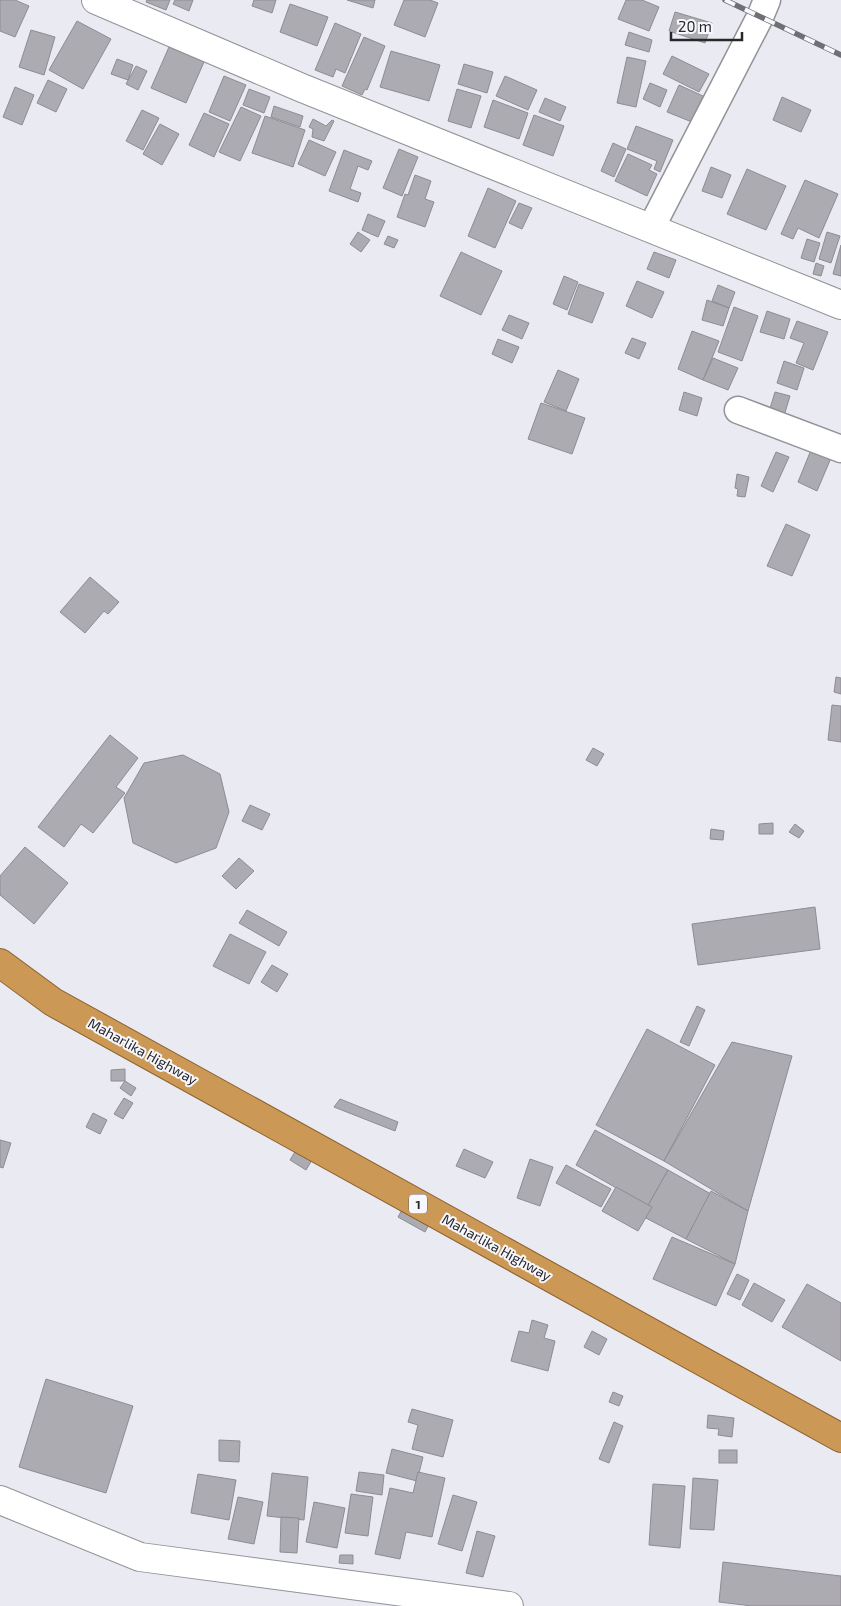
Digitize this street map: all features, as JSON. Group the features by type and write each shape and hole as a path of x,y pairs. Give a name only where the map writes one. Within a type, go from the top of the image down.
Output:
{"highway":[{"name":"Maharlika Highway","path":"0,963 53,1002 841,1438"}],"street":[{"path":"96,0 302,88 841,305"},
{"path":"651,228 767,0"},
{"path":"738,410 841,449"},
{"path":"0,1500 140,1557 509,1606"}],"building":[{"path":"0,0 15,0 29,6 15,37 0,31"},
{"path":"147,0 170,0 166,10 146,2"},
{"path":"175,0 193,0 189,11 173,4"},
{"path":"254,0 276,0 272,13 252,6"},
{"path":"347,0 375,0 373,8"},
{"path":"404,0 430,0 438,3 425,37 394,25"},
{"path":"626,0 642,0 659,7 649,31 618,19"},
{"path":"290,4 328,17 317,46 280,32"},
{"path":"675,12 712,23 705,43 669,31"},
{"path":"77,21 111,39 83,89 49,70"},
{"path":"335,23 361,34 345,73 336,69 333,77 315,70"},
{"path":"31,30 55,37 44,75 19,67"},
{"path":"629,32 652,40 649,52 625,45"},
{"path":"364,37 385,46 367,90 365,89 362,95 342,86"},
{"path":"169,47 204,62 186,103 151,88"},
{"path":"391,51 440,65 429,101 380,87"},
{"path":"672,56 709,74 699,92 663,74"},
{"path":"627,57 646,61 636,107 617,103"},
{"path":"117,59 133,65 128,80 111,74"},
{"path":"464,64 493,72 487,93 458,84"},
{"path":"136,66 147,71 138,90 126,84"},
{"path":"224,76 246,85 230,121 209,112"},
{"path":"505,76 537,90 528,110 496,96"},
{"path":"48,80 67,89 56,112 37,103"},
{"path":"650,83 667,90 660,107 643,99"},
{"path":"679,85 703,96 692,122 667,112"},
{"path":"15,87 34,95 22,125 3,117"},
{"path":"249,89 270,97 264,113 243,105"},
{"path":"457,89 481,96 471,128 448,121"},
{"path":"782,97 811,110 801,132 773,120"},
{"path":"545,98 566,107 560,121 539,112"},
{"path":"493,100 528,113 519,139 484,127"},
{"path":"274,106 303,116 300,127 271,117"},
{"path":"241,107 261,116 240,161 219,152"},
{"path":"142,110 159,118 143,150 126,141"},
{"path":"204,113 229,124 214,157 189,145"},
{"path":"534,115 564,126 553,156 523,145"},
{"path":"265,116 305,130 293,167 252,153"},
{"path":"313,119 326,126 332,120 334,121 324,141 312,137 313,129 309,127"},
{"path":"160,124 179,134 162,165 143,154"},
{"path":"636,126 673,140 660,172 654,169 657,161 627,149"},
{"path":"309,140 336,152 325,176 298,164"},
{"path":"613,143 626,149 614,177 601,171"},
{"path":"399,149 418,157 402,196 383,188"},
{"path":"344,150 372,161 368,170 358,166 350,189 361,193 358,202 329,191"},
{"path":"628,154 652,165 649,170 657,174 647,196 615,181"},
{"path":"711,167 731,175 722,198 702,191"},
{"path":"747,169 786,186 766,230 727,214"},
{"path":"415,175 431,181 425,199 434,202 425,227 397,217 405,194 408,195"},
{"path":"805,180 838,194 819,238 798,228 793,239 781,234"},
{"path":"488,188 516,201 495,248 468,236"},
{"path":"519,203 532,208 522,229 509,223"},
{"path":"368,214 385,221 378,237 362,230"},
{"path":"358,232 370,240 361,252 350,244"},
{"path":"827,232 840,236 831,263 819,259"},
{"path":"388,236 398,240 394,248 384,244"},
{"path":"807,239 820,243 814,262 801,258"},
{"path":"841,245 841,276 833,274"},
{"path":"461,252 502,271 481,315 440,296"},
{"path":"654,252 676,260 669,278 647,269"},
{"path":"816,263 824,266 821,276 813,274"},
{"path":"564,276 578,282 567,310 553,304"},
{"path":"637,281 664,292 652,318 626,306"},
{"path":"579,284 604,293 592,323 568,314"},
{"path":"718,285 735,292 729,308 712,301"},
{"path":"707,300 729,308 723,326 702,320"},
{"path":"734,307 758,316 742,361 718,352"},
{"path":"767,311 790,319 784,339 760,332"},
{"path":"509,315 529,323 522,339 502,330"},
{"path":"797,321 828,332 813,370 796,363 804,343 790,338"},
{"path":"692,331 719,341 703,380 678,369"},
{"path":"632,338 646,343 639,359 625,353"},
{"path":"498,339 519,347 512,363 492,354"},
{"path":"713,358 738,368 728,390 703,380"},
{"path":"784,361 804,368 797,390 777,383"},
{"path":"558,370 579,379 566,411 544,402"},
{"path":"684,392 702,398 697,416 679,410"},
{"path":"775,392 790,396 783,419 768,415"},
{"path":"541,403 585,418 572,454 528,439"},
{"path":"811,450 831,458 817,491 798,482"},
{"path":"776,452 789,457 773,492 761,486"},
{"path":"737,474 749,477 745,497 737,496 738,489 735,488"},
{"path":"786,524 810,535 792,576 767,566"},
{"path":"90,577 119,602 108,614 104,611 85,633 60,612"},
{"path":"836,677 841,678 841,694 834,692"},
{"path":"832,705 841,706 841,742 828,740"},
{"path":"110,735 138,758 116,787 125,793 93,833 81,824 64,847 38,827"},
{"path":"593,748 604,754 597,766 586,760"},
{"path":"183,755 220,774 229,812 216,848 176,863 133,843 124,798 144,763"},
{"path":"250,805 270,814 262,830 242,821"},
{"path":"773,823 773,834 759,834 759,824"},
{"path":"795,824 804,831 799,838 789,832"},
{"path":"711,829 724,831 723,840 710,839"},
{"path":"25,847 68,883 34,924 0,895 0,876"},
{"path":"239,858 254,871 236,889 222,876"},
{"path":"815,907 820,949 698,965 692,924"},
{"path":"247,910 287,932 279,946 239,923"},
{"path":"230,934 266,952 249,984 213,966"},
{"path":"272,965 288,974 277,992 261,982"},
{"path":"697,1006 705,1010 689,1046 680,1042"},
{"path":"647,1029 715,1065 664,1161 596,1125"},
{"path":"732,1042 792,1056 748,1211 664,1161"},
{"path":"125,1069 125,1081 111,1081 111,1070"},
{"path":"125,1081 136,1088 131,1096 120,1088"},
{"path":"124,1098 133,1103 123,1119 114,1114"},
{"path":"340,1099 398,1122 395,1131 334,1107"},
{"path":"93,1113 107,1120 100,1134 86,1127"},
{"path":"595,1130 668,1170 648,1206 576,1165"},
{"path":"0,1140 11,1143 3,1168 0,1167"},
{"path":"464,1149 493,1162 485,1178 456,1166"},
{"path":"296,1150 312,1160 306,1170 290,1160"},
{"path":"530,1159 553,1167 540,1206 517,1198"},
{"path":"566,1165 611,1189 601,1207 556,1183"},
{"path":"668,1170 711,1194 686,1239 642,1216"},
{"path":"616,1187 652,1207 638,1231 602,1211"},
{"path":"711,1191 748,1211 735,1264 686,1239"},
{"path":"404,1206 431,1221 425,1232 398,1217"},
{"path":"672,1237 735,1264 716,1306 653,1279"},
{"path":"737,1274 749,1280 740,1300 727,1294"},
{"path":"754,1283 785,1300 772,1322 742,1305"},
{"path":"807,1284 841,1303 841,1361 782,1327"},
{"path":"532,1320 548,1325 544,1338 555,1341 548,1371 511,1361 519,1331 529,1333"},
{"path":"592,1331 607,1339 599,1355 584,1347"},
{"path":"46,1379 133,1406 106,1493 19,1467"},
{"path":"613,1392 623,1396 619,1406 609,1402"},
{"path":"412,1409 453,1420 443,1457 412,1449 418,1425 408,1422"},
{"path":"708,1415 734,1418 732,1437 718,1435 719,1429 707,1428"},
{"path":"614,1422 623,1426 609,1463 599,1459"},
{"path":"219,1440 240,1441 239,1462 219,1461"},
{"path":"392,1449 423,1457 417,1481 386,1473"},
{"path":"719,1450 737,1450 737,1463 719,1463"},
{"path":"359,1472 384,1475 382,1495 356,1491"},
{"path":"418,1472 445,1478 432,1537 406,1532 400,1559 375,1554 390,1488 413,1493"},
{"path":"272,1473 308,1477 304,1520 267,1516"},
{"path":"198,1474 236,1480 229,1520 191,1513"},
{"path":"693,1478 718,1480 714,1530 690,1529"},
{"path":"653,1484 685,1486 680,1548 649,1545"},
{"path":"351,1494 373,1497 368,1536 345,1533"},
{"path":"453,1495 477,1502 462,1551 438,1544"},
{"path":"238,1497 263,1502 254,1544 228,1539"},
{"path":"314,1502 345,1508 337,1548 306,1542"},
{"path":"281,1517 299,1518 297,1553 280,1552"},
{"path":"477,1531 495,1536 483,1577 466,1573"},
{"path":"340,1555 353,1555 353,1564 339,1563"},
{"path":"723,1562 841,1576 841,1606 752,1606 719,1602"}],"railway":[{"path":"725,0 841,55"}]}
